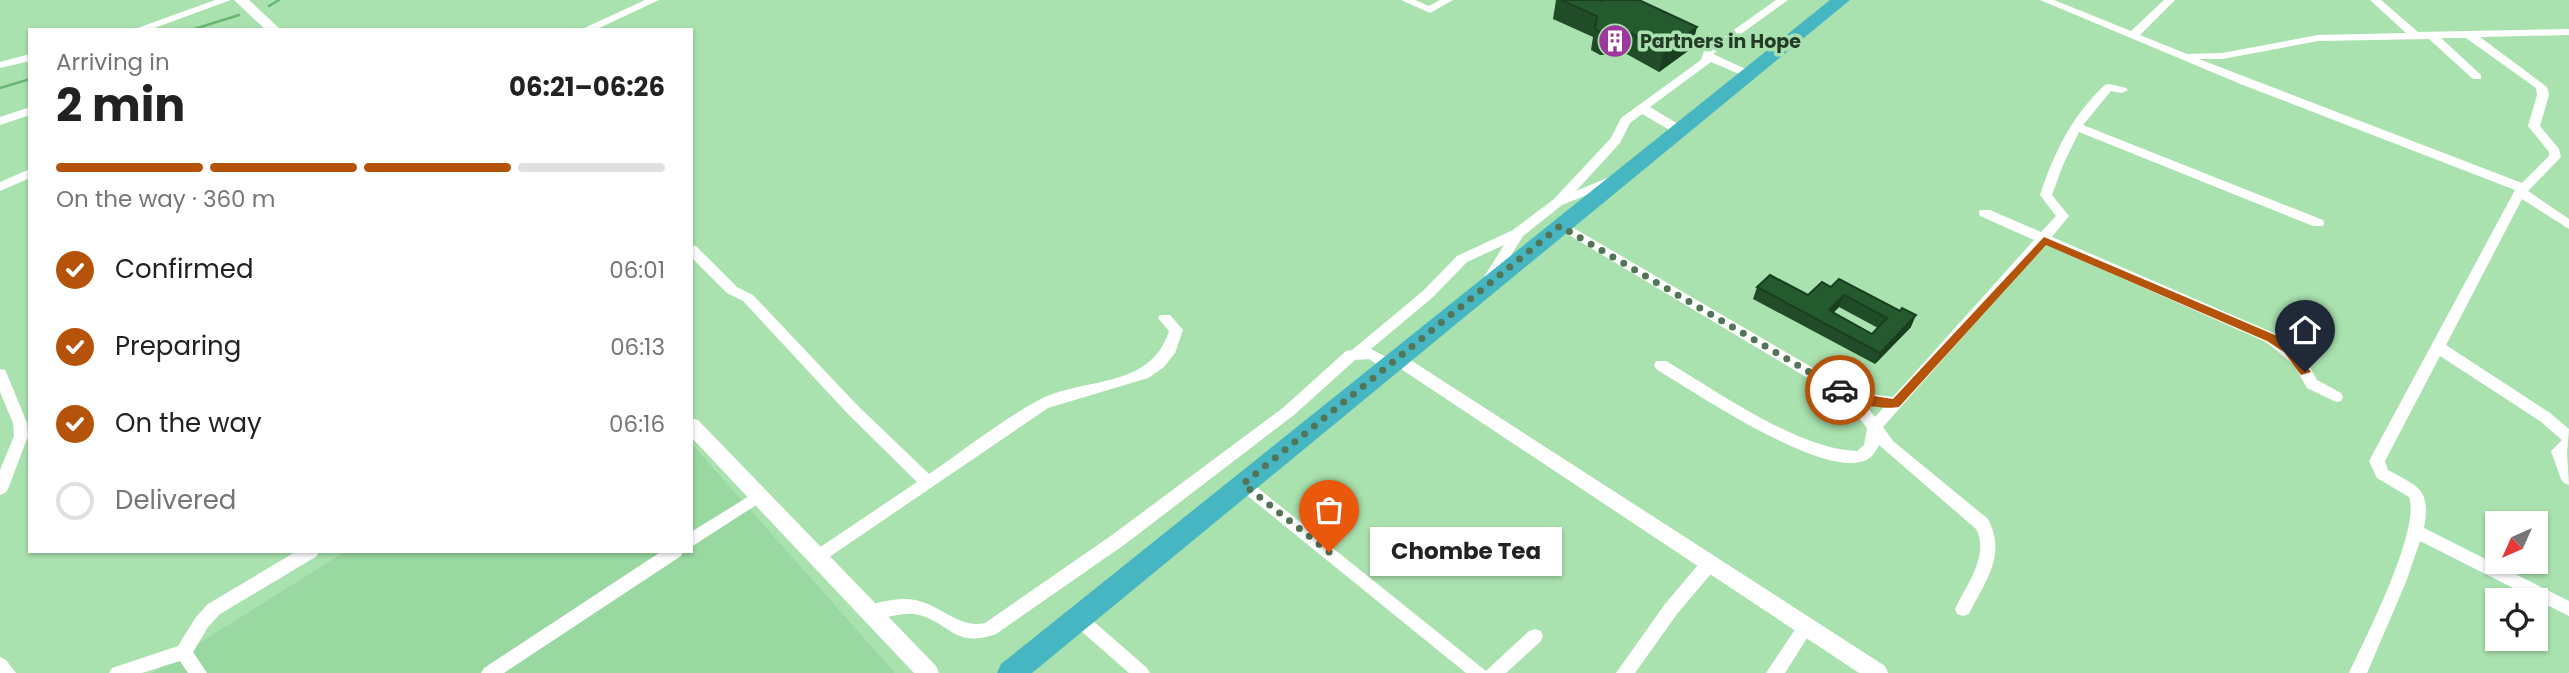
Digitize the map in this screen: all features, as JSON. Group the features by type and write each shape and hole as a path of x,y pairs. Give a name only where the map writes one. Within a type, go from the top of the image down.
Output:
{"highway":[{"path":"1011,673 1841,0"}],"street":[{"path":"143,28 226,0"},
{"path":"241,0 269,28"},
{"path":"590,28 654,0"},
{"path":"1406,0 1430,10 1448,0"},
{"path":"871,612 890,608 920,608 968,633 990,629 1190,486 1289,411 1428,294 1462,260 1518,233 1558,202 1616,140 1625,121 1708,57 1708,53 1783,0"},
{"path":"2045,0 2522,190 2569,225"},
{"path":"2133,35 2170,0"},
{"path":"2375,0 2416,36"},
{"path":"2178,55 2222,56 2303,40 2569,32"},
{"path":"2358,673 2417,532 2421,507 2419,498 2403,485 2382,474 2377,461 2522,190 2555,158 2555,152 2534,126 2542,90 2468,34"},
{"path":"2431,35 2477,77"},
{"path":"1708,57 1748,74"},
{"path":"0,65 28,58"},
{"path":"1661,365 1738,410 1830,455 1859,457 1873,444 1875,427 2063,216 2046,195 2076,127 2088,104 2109,87 2122,90"},
{"path":"1644,106 1647,111 1679,130"},
{"path":"0,121 28,112"},
{"path":"2076,127 2318,223"},
{"path":"0,187 28,174"},
{"path":"1558,202 1624,174"},
{"path":"1985,213 2271,338 2300,361 2312,384 2336,397"},
{"path":"1560,226 1851,397 1888,445 1982,524 1990,535 1990,547 1963,610"},
{"path":"1479,292 1502,263 1518,233"},
{"path":"693,251 732,290 748,298 853,410 928,482"},
{"path":"819,557 1043,404 1076,391 1128,380 1150,371 1173,348 1175,330 1165,318"},
{"path":"2439,348 2545,417 2569,440 2559,451 2569,480"},
{"path":"1357,353 1371,354 1393,362 1569,468 1709,564 1877,673"},
{"path":"0,374 20,424 21,436 0,489"},
{"path":"1851,397 1895,404"},
{"path":"693,427 928,673"},
{"path":"1243,484 1479,673"},
{"path":"693,540 759,496"},
{"path":"2417,532 2569,609"},
{"path":"118,673 184,652 202,622 214,609 308,553"},
{"path":"490,673 672,553"},
{"path":"1625,673 1671,609 1709,564"},
{"path":"1078,618 1140,673"},
{"path":"1774,673 1806,627"},
{"path":"1494,673 1535,636"},
{"path":"184,652 198,673"},
{"path":"0,665 7,673"}],"shaded area":[{"path":"693,445 895,673 152,673 343,553 693,553"}],"building":[{"path":"1561,0 1639,0 1697,27 1664,51 1627,31 1604,34 1595,29 1597,16"},
{"path":"1770,275 1808,295 1822,282 1831,287 1839,279 1900,311 1902,308 1916,315 1880,353 1757,287","holes":["1844,295 1887,318 1872,334 1829,310"]}],"waterway":[{"path":"269,6 279,0"},
{"path":"197,28 239,15"},
{"path":"0,88 28,80"}],"way so far":[{"path":"1329,552 1243,484 1560,226 1840,390"}],"place":[{"name":"Partners in Hope","path":"1615,41"},
{"name":"Chombe Tea","path":"1329,552"}],"route":[{"path":"1840,390 1851,397 1895,404 2044,240 2271,338 2288,349 2300,361 2305,372"}]}
